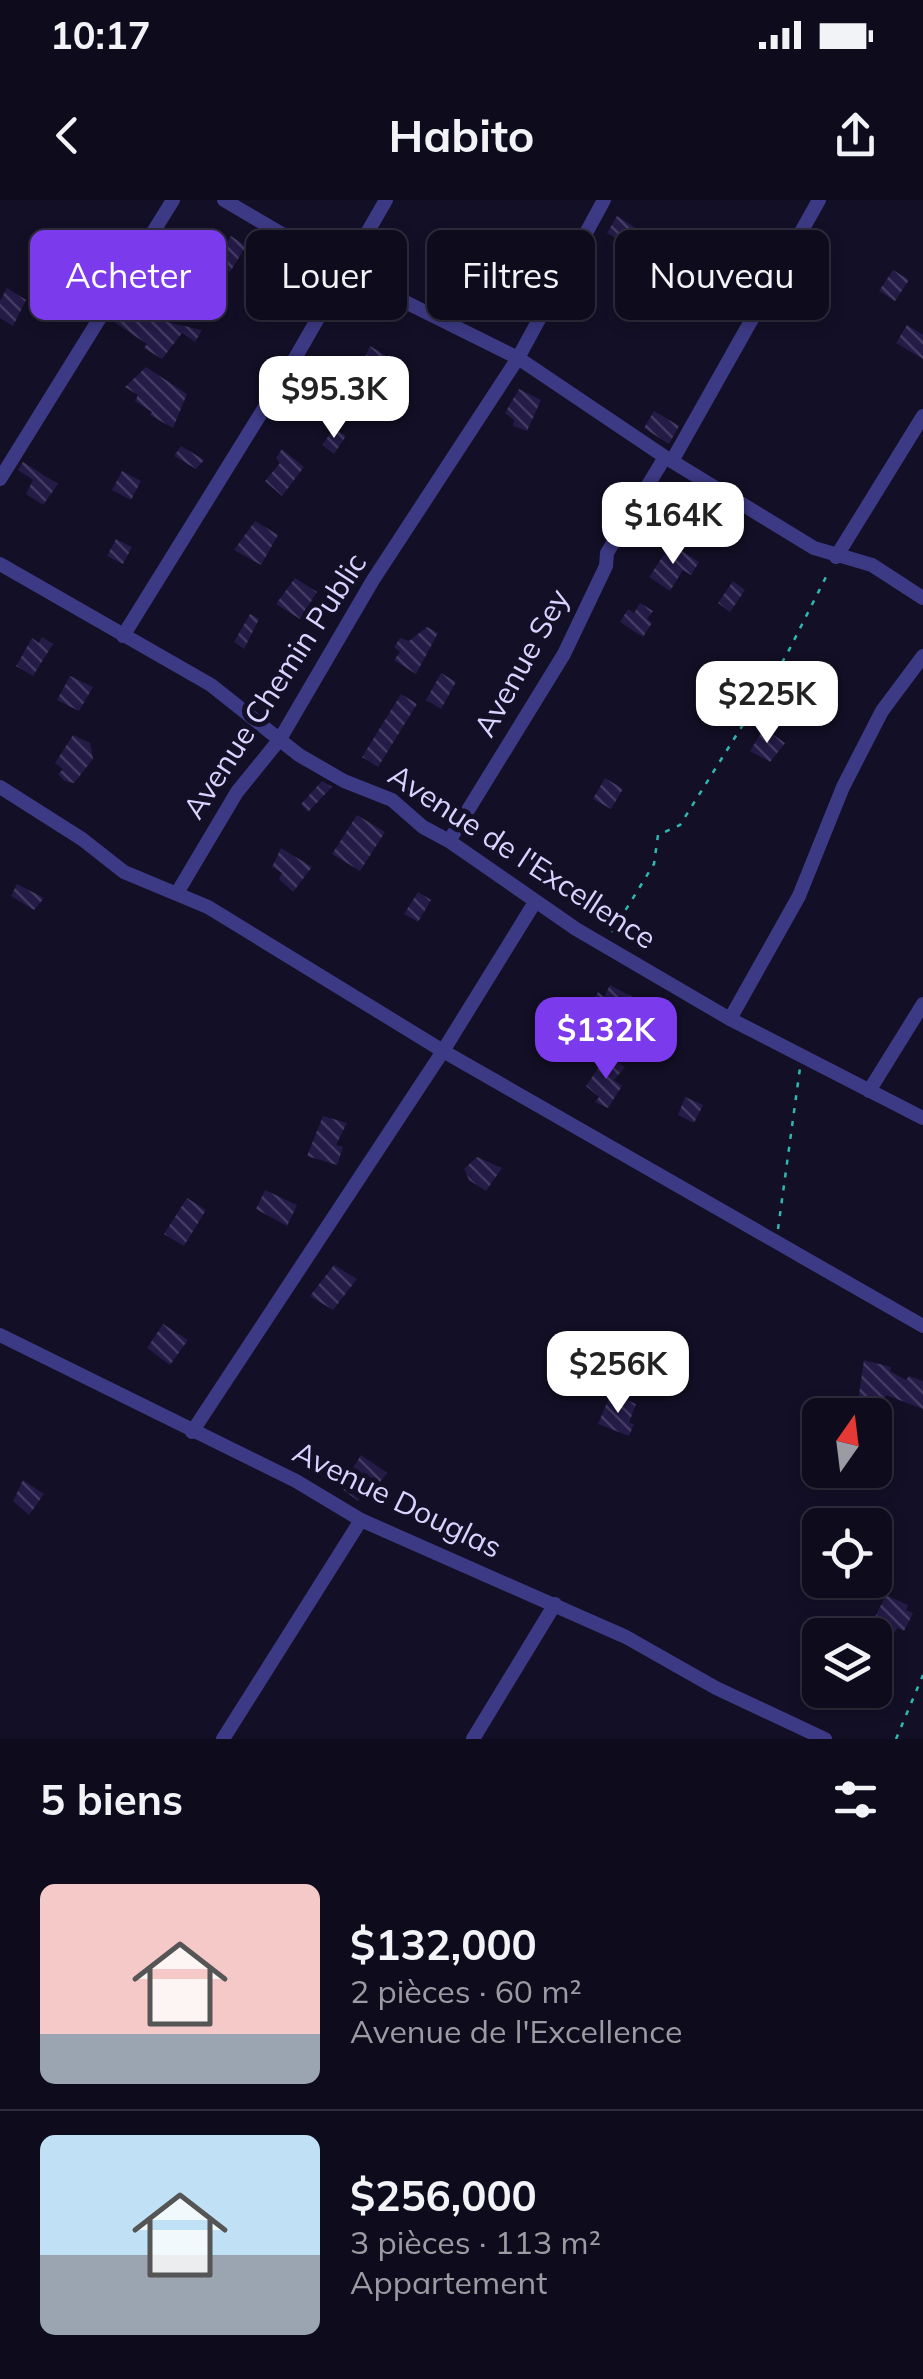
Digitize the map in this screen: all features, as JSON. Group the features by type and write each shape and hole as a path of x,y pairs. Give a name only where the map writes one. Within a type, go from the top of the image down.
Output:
{"street":[{"path":"0,479 173,200"},
{"path":"224,200 275,230"},
{"path":"369,230 386,200"},
{"name":"Avenue Chemin Public","path":"177,892 237,792 280,739 372,580 518,358 604,200"},
{"name":"Avenue Sey","path":"450,841 564,654 606,566 607,553 668,459 819,200"},
{"path":"407,302 518,358 668,459 814,548 872,565 923,598"},
{"path":"123,636 317,320"},
{"path":"836,556 923,416"},
{"name":"Avenue de l'Excellence","path":"0,564 211,685 280,739 344,781 392,800 422,828 450,841 603,946 730,1019 923,1118"},
{"path":"730,1019 792,911 843,787 882,711 923,656"},
{"path":"0,787 82,838 124,872 177,892 232,920 443,1052 923,1326"},
{"path":"192,1432 443,1052 535,902"},
{"path":"869,1091 923,1004"},
{"name":"Avenue Douglas","path":"0,1336 296,1480 362,1520 626,1637 716,1688 825,1739"},
{"path":"223,1739 362,1520"},
{"path":"474,1739 555,1604"}],"path":[{"path":"603,946 654,864 658,836 680,825 786,656 836,556"},
{"path":"777,1242 801,1057"},
{"path":"896,1739 923,1676"}],"building":[{"path":"617,216 639,230 615,230 615,238 607,233"},
{"path":"231,236 246,246 230,272 226,270 226,244"},
{"path":"893,270 909,280 895,301 879,291"},
{"path":"7,288 26,300 13,326 0,318 0,301"},
{"path":"111,320 158,320 202,330 195,342 182,333 162,359 144,348 147,344"},
{"path":"907,325 923,335 923,359 896,343"},
{"path":"370,346 390,358 372,386 356,376"},
{"path":"146,367 187,394 173,428 150,415 152,412 135,401 138,395 125,387"},
{"path":"519,389 541,400 527,431 513,426 514,420 505,413"},
{"path":"654,411 679,426 669,444 644,428"},
{"path":"334,428 346,436 334,454 322,445"},
{"path":"181,446 204,460 196,469 174,456"},
{"path":"282,449 304,467 282,496 265,481 280,463 276,458"},
{"path":"23,462 58,484 43,505 26,494 33,480 18,470"},
{"path":"122,471 141,481 131,500 112,490"},
{"path":"255,521 278,535 261,565 234,550"},
{"path":"116,539 132,547 123,564 107,556"},
{"path":"671,544 699,562 691,575 683,570 670,591 649,577"},
{"path":"295,578 317,592 300,619 276,604"},
{"path":"733,581 745,590 730,612 718,603"},
{"path":"640,603 653,611 647,619 652,623 643,637 620,622 628,609 634,613"},
{"path":"250,614 259,619 244,649 234,642"},
{"path":"427,627 438,633 416,674 394,660 400,652 394,647 400,638 409,641"},
{"path":"42,637 53,644 33,676 16,666 32,638 39,643"},
{"path":"441,673 456,682 441,709 426,700"},
{"path":"70,676 93,687 79,711 57,700"},
{"path":"401,694 417,704 378,767 362,757"},
{"path":"764,728 785,743 770,762 750,751"},
{"path":"73,735 90,743 93,759 74,783 58,774 63,769 55,763"},
{"path":"605,778 623,789 611,809 593,799"},
{"path":"322,781 332,787 308,812 301,804"},
{"path":"357,815 385,832 360,871 332,854"},
{"path":"281,848 312,867 293,892 279,879 282,873 272,867"},
{"path":"17,884 44,898 34,910 11,896"},
{"path":"418,892 431,900 418,922 404,914"},
{"path":"610,985 634,998 611,1035 592,1023 601,1011 591,1005 598,992 604,997"},
{"path":"607,1055 625,1067 614,1080 622,1086 608,1108 595,1102 599,1097 586,1086"},
{"path":"685,1097 703,1105 694,1123 678,1115"},
{"path":"323,1116 347,1123 336,1145 343,1147 337,1165 307,1156"},
{"path":"477,1157 502,1168 486,1191 469,1180 464,1169"},
{"path":"265,1190 297,1205 287,1226 256,1209"},
{"path":"187,1198 206,1210 184,1246 164,1234"},
{"path":"334,1265 357,1279 333,1310 310,1296"},
{"path":"163,1324 188,1340 170,1365 147,1348"},
{"path":"864,1360 891,1367 890,1371 906,1380 909,1376 923,1381 923,1409 886,1395 858,1398"},
{"path":"621,1397 636,1404 629,1436 598,1424 609,1398 617,1402"},
{"path":"361,1455 387,1473 374,1490 368,1485 358,1501 341,1488"},
{"path":"23,1480 44,1494 29,1515 13,1501"},
{"path":"884,1598 908,1605 906,1610 913,1613 904,1631 892,1630 892,1618 874,1618"}]}
